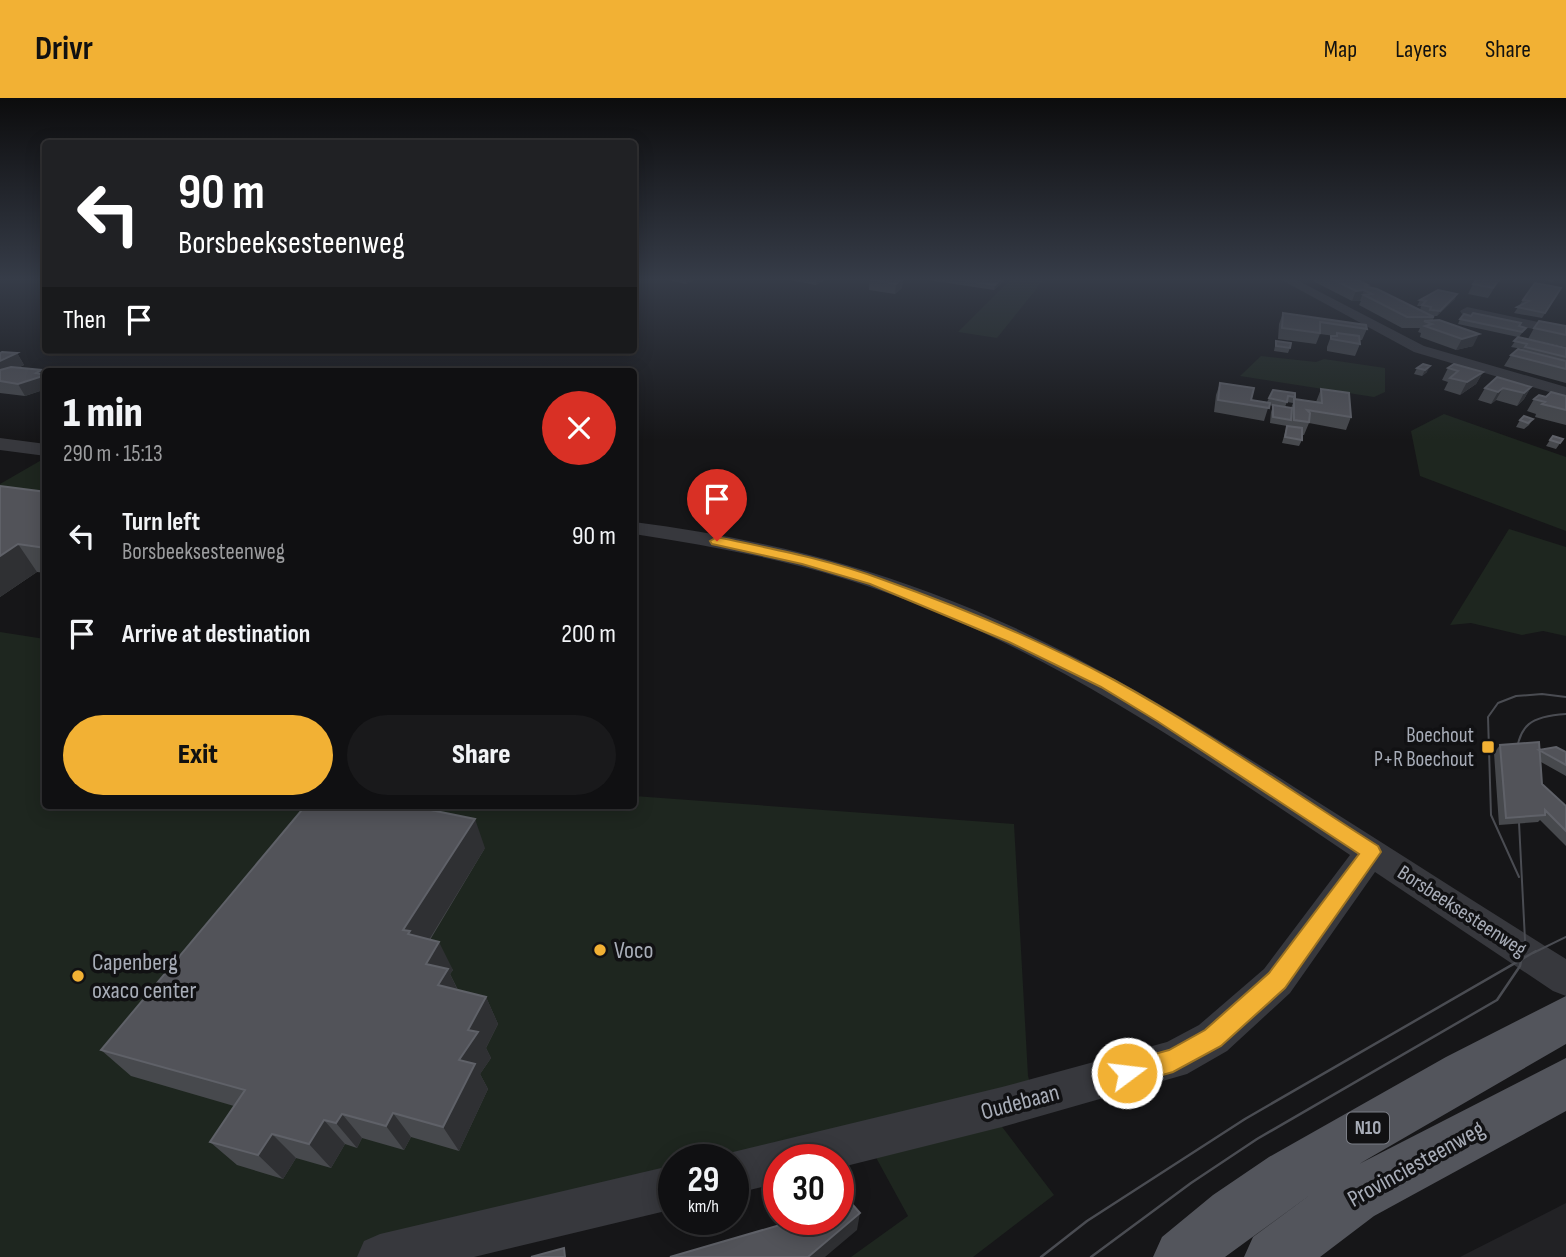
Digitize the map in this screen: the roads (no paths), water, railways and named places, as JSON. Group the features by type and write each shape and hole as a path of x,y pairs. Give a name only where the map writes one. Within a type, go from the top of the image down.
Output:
{"main road":[{"name":"N10","path":"1182,1257 1304,1165 1566,1019"},
{"name":"Provinciesteenweg","path":"1273,1257 1354,1196 1566,1083"}],"street":[{"path":"1387,332 1419,349 1566,392"},
{"path":"0,444 42,449"},
{"name":"Borsbeeksesteenweg","path":"637,528 695,536 841,570 929,601 1014,638 1107,684 1163,717 1566,979"},
{"name":"Oudebaan","path":"852,1144 1002,1107 1173,1060 1213,1038 1277,981 1371,852"},
{"path":"380,1257 658,1191"}],"tram line":[{"path":"1519,877 1491,815 1488,717 1498,703 1516,696 1542,694 1566,697"},
{"path":"1516,761 1519,738 1529,724 1544,717 1566,714"},
{"path":"1518,803 1525,940 1522,953"},
{"path":"1533,953 1566,937"},
{"path":"1521,959 1523,951"},
{"path":"1521,959 1536,951"},
{"path":"1041,1257 1087,1221 1245,1119 1521,959"},
{"path":"1091,1257 1191,1183 1257,1139 1497,1000 1520,966 1521,959"}],"place":[{"name":"Boechout P+R Boechout","path":"1488,747"},
{"name":"Voco","path":"600,950"},
{"name":"Capenberg oxaco center","path":"78,976"}]}
